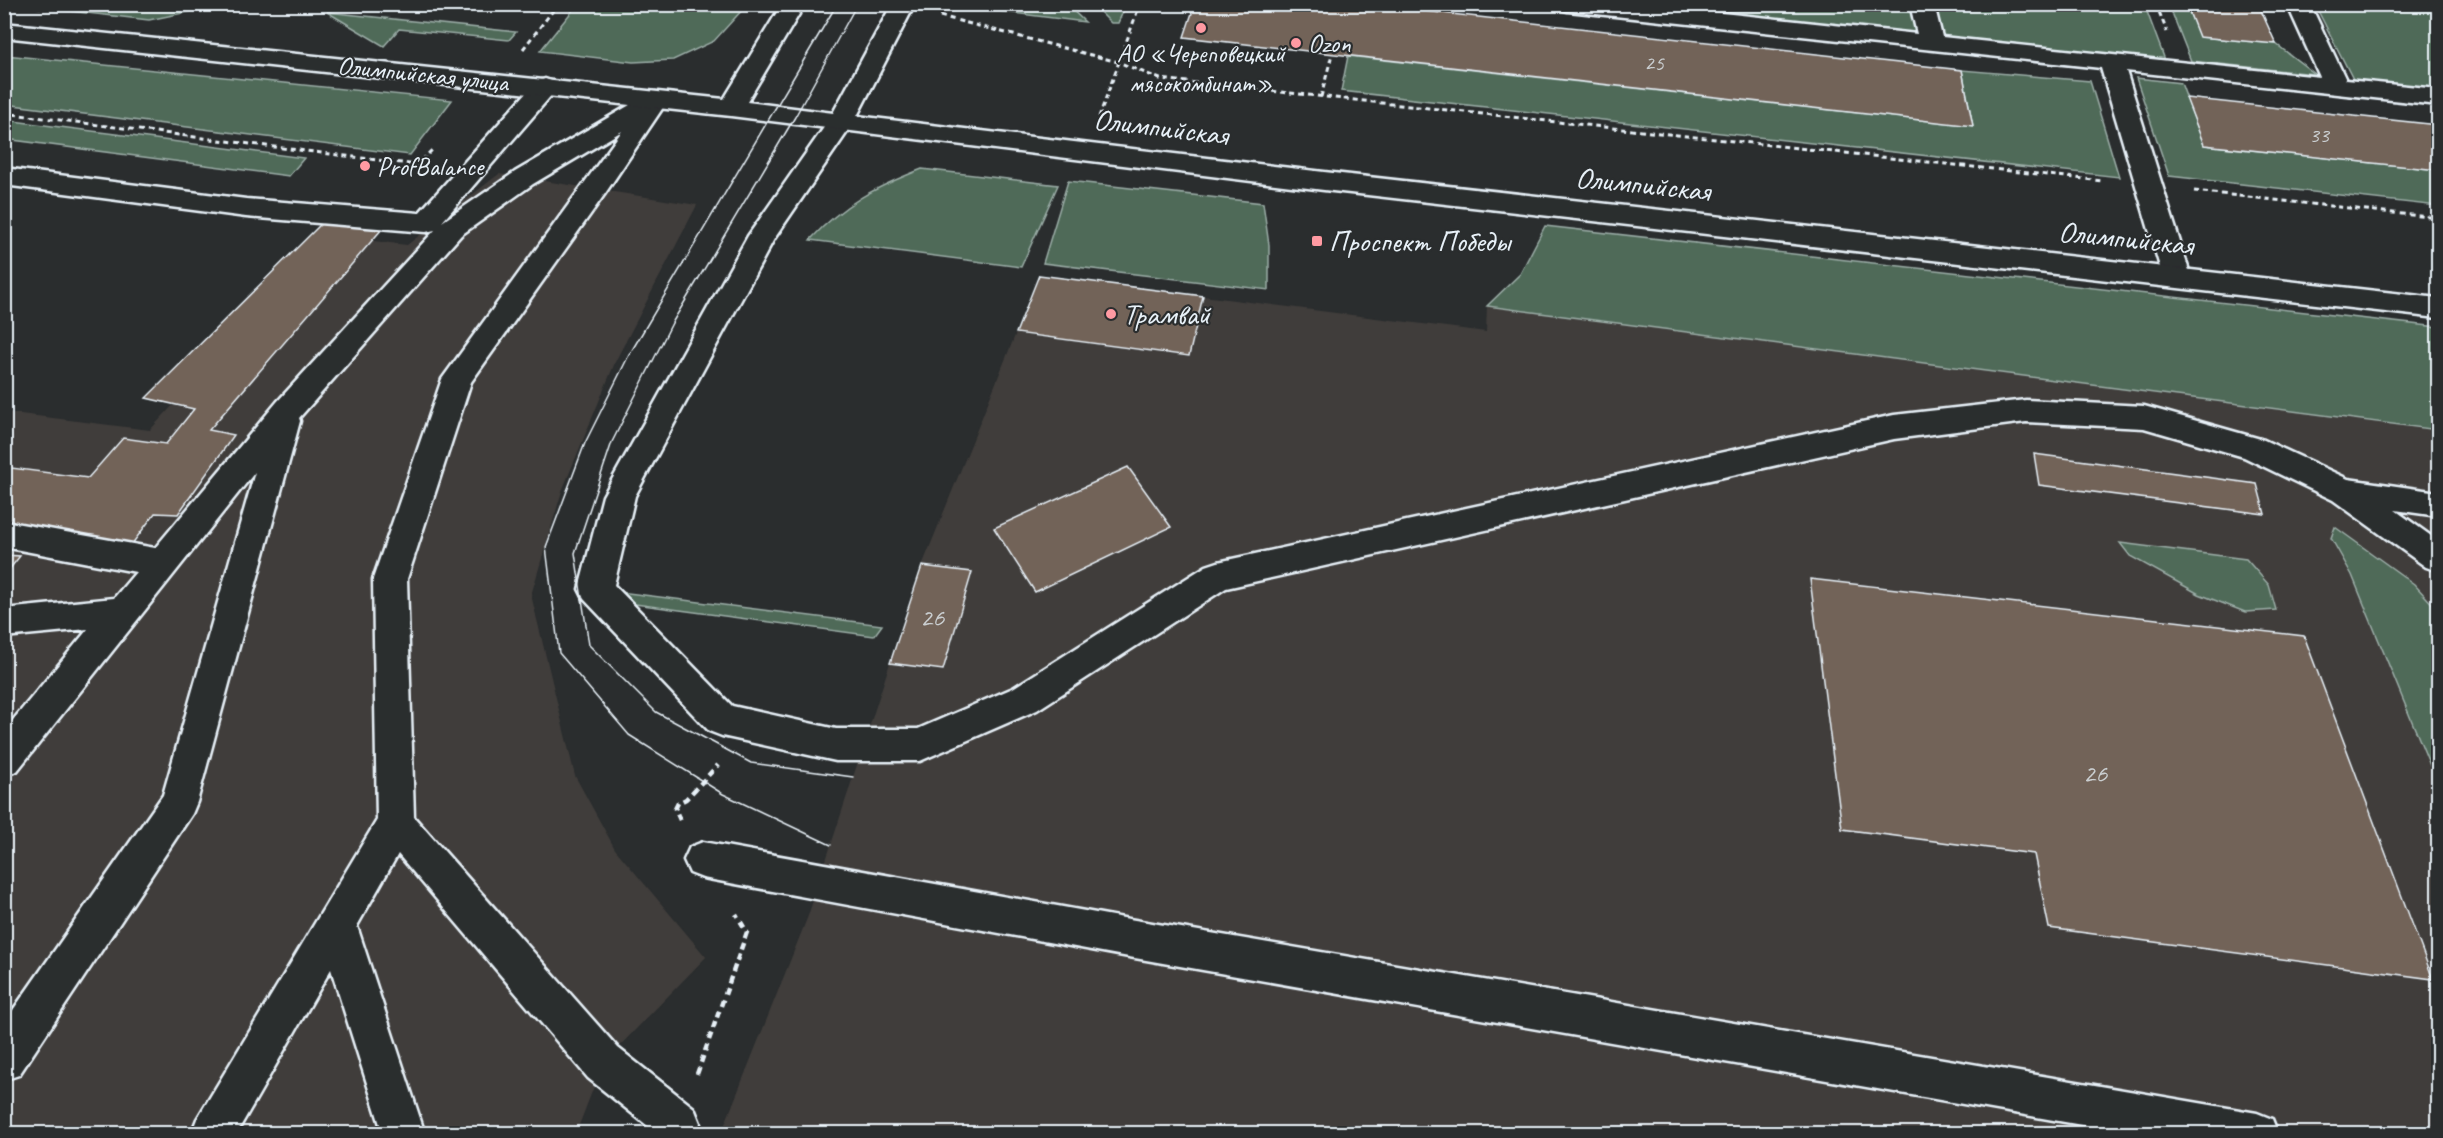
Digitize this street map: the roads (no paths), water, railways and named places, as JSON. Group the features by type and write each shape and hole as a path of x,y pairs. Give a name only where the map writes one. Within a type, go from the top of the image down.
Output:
{"main road":[{"path":"731,108 794,4"},
{"path":"1568,4 1697,11 1931,42 2439,97"},
{"path":"1922,4 1931,42"},
{"path":"2298,4 2337,86"},
{"path":"902,8 841,122 762,236 619,496 596,589 722,720 836,745 920,746 1025,699 1218,576 1894,427 2026,411 2144,417 2253,448 2344,491 2439,558"},
{"name":"Олимпийская улица","path":"4,30 545,87 841,122"},
{"path":"2111,61 2177,277"},
{"path":"4,176 246,208 426,223 545,87"},
{"path":"4,759 161,563 288,410 451,229 525,178 656,100"},
{"path":"212,1134 396,823 390,579 457,379 595,189 656,100"},
{"name":"Олимпийская","path":"841,122 1407,190 2439,308"},
{"path":"4,1060 179,802 288,410"},
{"path":"2344,491 2439,504"},
{"path":"4,534 161,563"},
{"path":"4,622 123,611"},
{"path":"396,823 603,1063 679,1123"},
{"path":"703,860 1153,943 2257,1134"},
{"path":"336,921 404,1134"}],"tram line":[{"path":"831,845 723,794 629,735 559,653 546,547 585,443 628,357 837,4"},
{"path":"853,777 751,763 656,712 589,645 575,553 612,442 672,323 795,117 857,4"}],"place":[{"name":"АО «Череповецкий мясокомбинат»","path":"1201,28"},
{"name":"Ozon","path":"1296,43"},
{"name":"ProfBalance","path":"365,166"},
{"name":"Проспект Победы","path":"1317,241"},
{"name":"Трамвай","path":"1111,314"}]}
